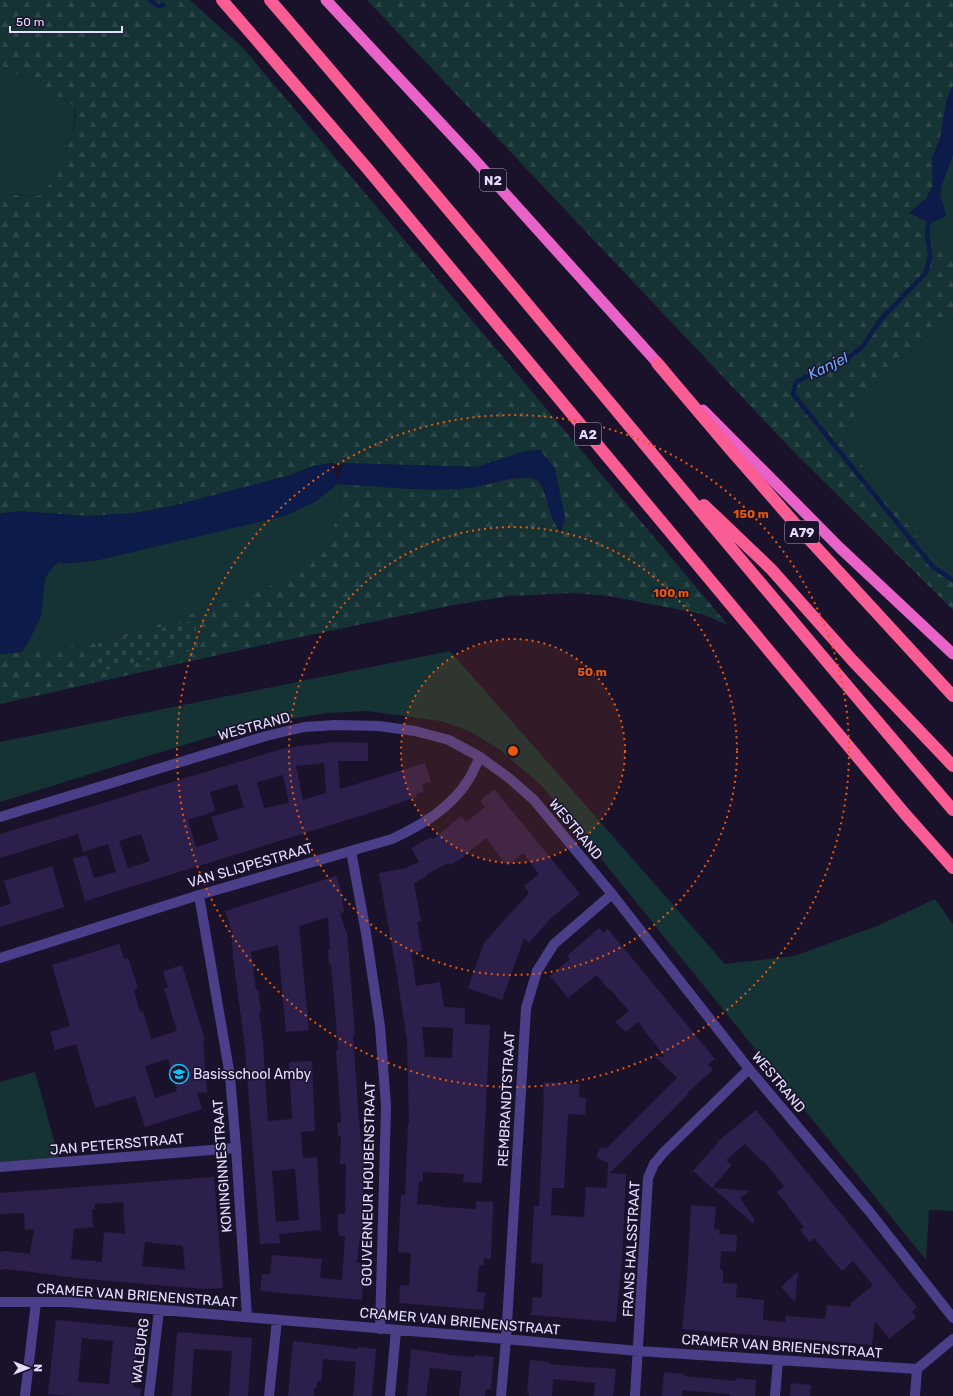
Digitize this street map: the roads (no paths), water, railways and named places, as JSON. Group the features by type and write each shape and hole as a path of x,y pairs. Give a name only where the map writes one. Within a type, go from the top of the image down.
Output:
{"highway":[{"name":"A2","path":"222,0 366,167 905,814 953,868"},
{"name":"A2","path":"270,0 373,120 800,631 953,810"},
{"name":"N2","path":"326,0 474,159 657,363 846,554 953,654"},
{"name":"A79","path":"657,363 800,529 953,696"},
{"path":"660,462 771,570 852,660 953,766"}],"street":[{"name":"WESTRAND","path":"0,817 266,736 304,727 336,725 379,726 415,731 449,740 480,757 509,778 534,800 612,894 749,1069 869,1211 953,1318"},
{"name":"VAN SLIJPESTRAAT","path":"0,958 199,894 392,839 412,830 432,817 451,801 468,780 480,757"},
{"name":"GOUVERNEUR HOUBENSTRAAT","path":"351,851 366,933 380,1026 386,1106 380,1329"},
{"name":"KONINGINNESTRAAT","path":"199,894 230,1076 236,1148 246,1317"},
{"name":"REMBRANDTSTRAAT","path":"506,1339 526,1008 537,971 554,944 612,894"},
{"name":"FRANS HALSSTRAAT","path":"638,1351 648,1178 664,1152 749,1069"},
{"name":"JAN PETERSSTRAAT","path":"0,1167 236,1148"},
{"name":"CRAMER VAN BRIENENSTRAAT","path":"0,1302 68,1302 638,1351 778,1361 917,1368"},
{"path":"25,1396 36,1302"},
{"name":"WALBURG","path":"149,1396 159,1310"},
{"path":"269,1396 277,1320"},
{"path":"390,1396 396,1330"},
{"path":"501,1396 506,1339"},
{"path":"915,1396 917,1368 953,1339"},
{"path":"635,1396 638,1351"},
{"path":"775,1396 778,1361"}],"water":[{"path":"953,86 953,154 942,184 940,195 946,216 930,223 909,213 926,199 933,186 932,159 940,138 947,99"},
{"path":"540,450 555,468 565,518 561,531 556,526 550,512 541,484 537,480 531,478 516,478 475,487 458,489 338,484 314,502 284,516 98,560 69,563 59,562 53,566 45,578 41,616 29,641 21,652 0,654 0,514 19,511 88,516 136,513 173,506 288,476 313,466 331,463 338,483 343,463 476,467 525,451"}],"waterway":[{"path":"150,0 158,6 163,5"},
{"name":"Kanjel","path":"930,218 927,231 930,256 926,273 881,319 863,346 843,362 815,372 796,382 793,394 933,567 953,580"}],"place":[{"name":"Basisschool Amby","path":"179,1074"}]}
